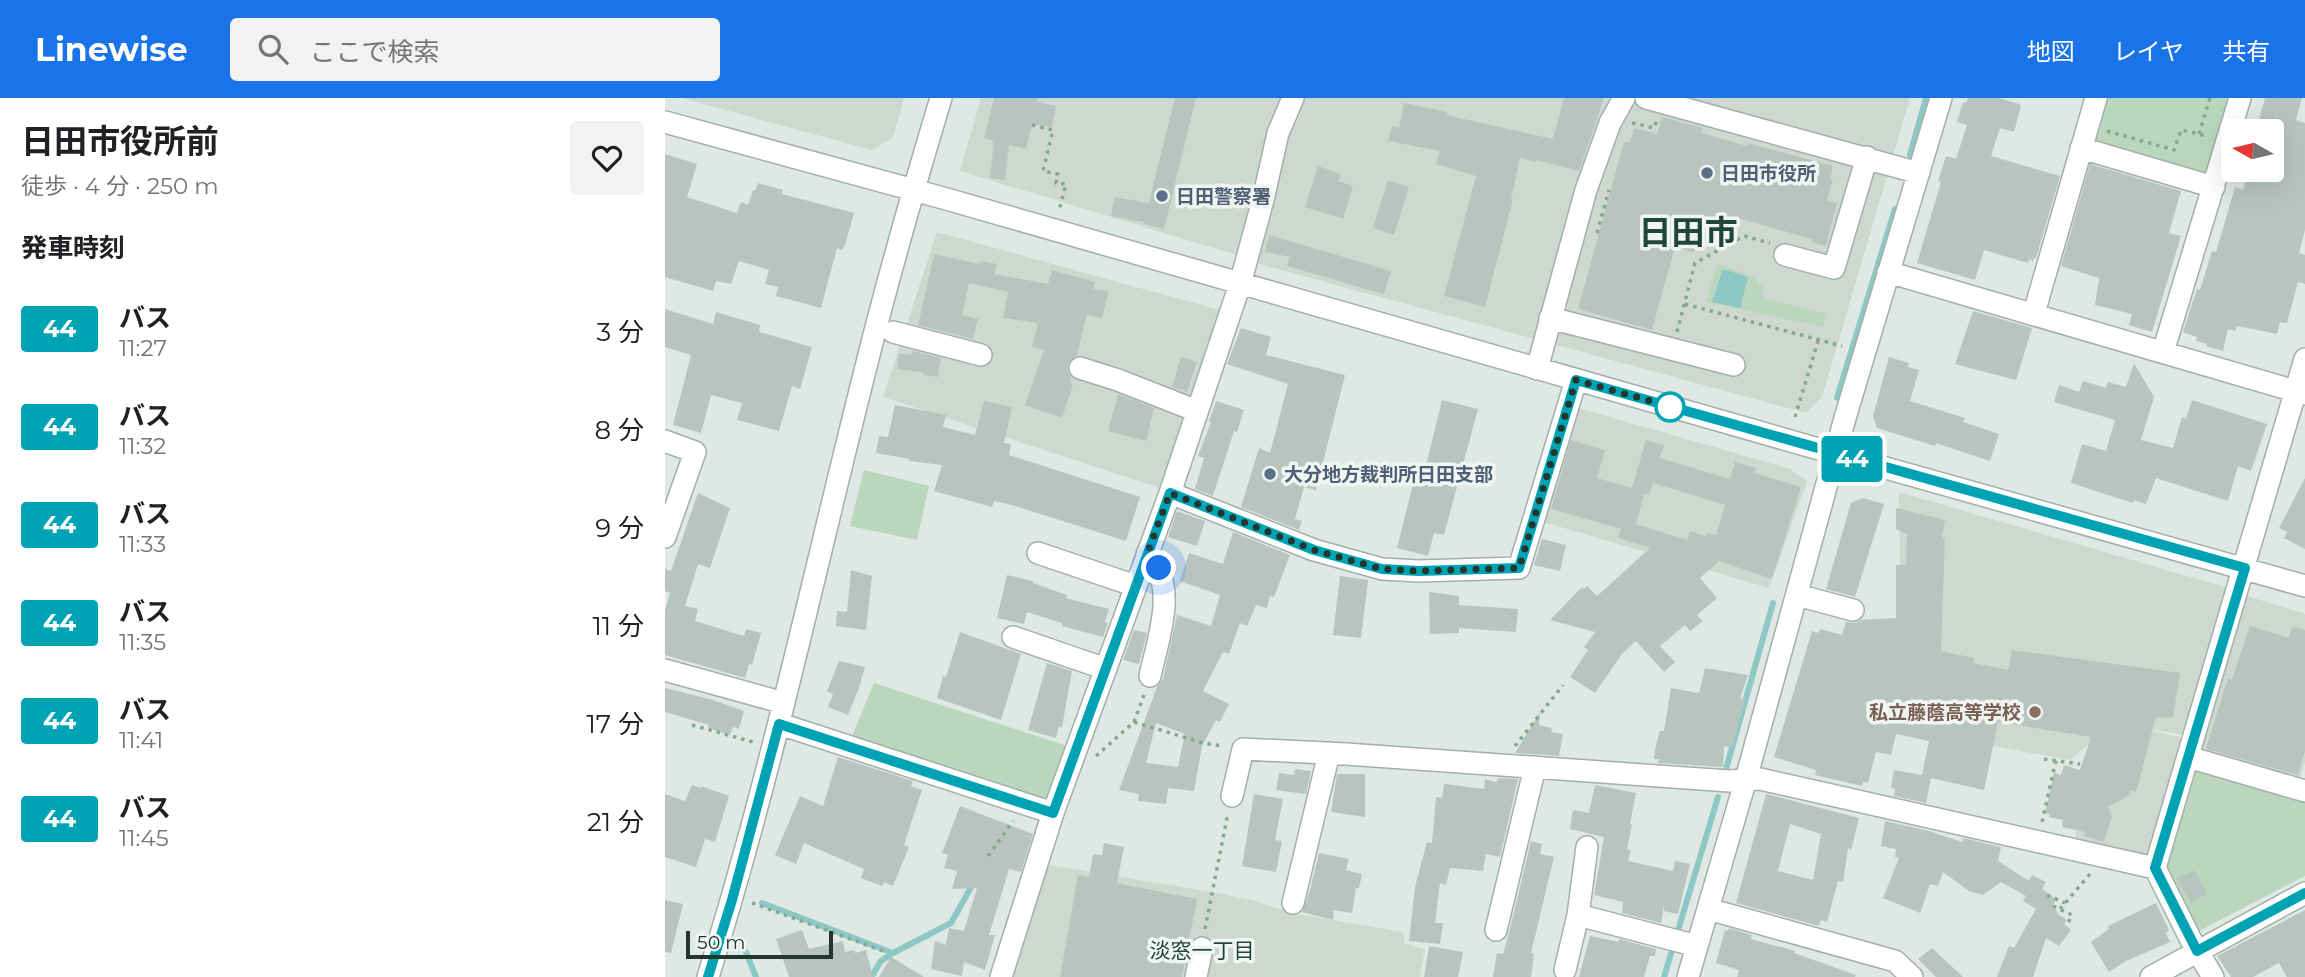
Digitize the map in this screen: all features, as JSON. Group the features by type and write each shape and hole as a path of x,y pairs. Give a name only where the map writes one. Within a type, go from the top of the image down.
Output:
{"street":[{"path":"708,977 732,900 782,714 871,347 941,98"},
{"path":"1001,977 1053,813 1170,493 1240,284 1278,133 1293,98"},
{"path":"1537,369 1586,190 1609,123 1624,98"},
{"path":"1646,98 1919,173"},
{"path":"1688,977 1888,272 1941,98"},
{"path":"2034,313 2096,98"},
{"path":"2234,119 2240,98"},
{"path":"665,122 2305,586"},
{"path":"2081,148 2214,187"},
{"path":"1778,249 1834,268 1867,157"},
{"path":"2164,352 2221,163"},
{"path":"1888,272 2300,393"},
{"path":"1550,318 1734,365"},
{"path":"893,332 981,355"},
{"path":"2213,977 2155,868 2300,393 2305,359"},
{"path":"1080,368 1197,411"},
{"path":"1170,493 1314,550 1382,569 1419,571 1519,568 1576,380"},
{"path":"665,441 695,453 665,537"},
{"path":"1038,553 1136,586"},
{"path":"1147,554 1159,568 1164,601 1150,676"},
{"path":"1797,595 1853,610"},
{"path":"1013,637 1106,668"},
{"path":"665,670 1053,813"},
{"path":"1232,796 1243,749 1729,780 1760,779 2155,868"},
{"path":"1293,903 1329,753"},
{"path":"2188,757 2305,791"},
{"path":"1496,930 1535,767"},
{"path":"1565,970 1577,915 1587,847"},
{"path":"2151,977 2305,893"},
{"path":"1708,909 1895,961 1912,977"},
{"path":"1577,915 1697,946"},
{"path":"1196,977 1202,948"}],"path":[{"path":"2199,134 2210,98"},
{"path":"1629,122 1654,128"},
{"path":"1032,125 1053,130 1043,172 1058,174 1056,183 1066,184 1059,211"},
{"path":"2088,125 2174,150 2181,130 2221,140"},
{"path":"1596,237 1611,186"},
{"path":"1674,341 1695,263 1744,236 1778,249"},
{"path":"1685,304 1842,346"},
{"path":"1795,417 1819,338"},
{"path":"1094,757 1135,722 1150,676"},
{"path":"1501,765 1563,685"},
{"path":"1135,722 1203,743 1243,749"},
{"path":"692,726 753,742"},
{"path":"2043,759 2080,764"},
{"path":"2038,841 2056,760"},
{"path":"1202,948 1232,796"},
{"path":"988,856 1014,820 1030,806"},
{"path":"2060,909 2105,856"},
{"path":"2047,895 2065,903"},
{"path":"752,903 886,952"},
{"path":"2053,906 2073,915 2068,923"}],"shaded area":[{"path":"682,98 904,98 893,138 872,150"},
{"path":"981,98 1287,98 1243,257 960,171"},
{"path":"1298,98 1910,98 1822,397 1806,413 1252,262"},
{"path":"937,232 1223,311 1162,489 883,397"},
{"path":"1575,407 1790,469 1807,481 1769,588 1540,521"},
{"path":"1899,492 2228,588 2188,736 2109,721 2188,739 2153,862 2074,843 2096,719 2090,743 2070,760 1901,729"},
{"path":"2241,594 2305,614 2305,762 2298,784 2195,754"},
{"path":"1043,864 1207,891 1255,901 1296,914 1403,932 1405,944 1425,949 1420,977 1007,977"}],"green space":[{"path":"2099,98 2236,98 2230,119 2221,119 2221,150 2212,181 2086,143"},
{"path":"1717,264 1757,278 1758,285 1764,287 1762,298 1826,314 1823,327 1706,302"},
{"path":"864,470 929,486 917,540 850,526"},
{"path":"874,683 1067,746 1049,804 850,741"},
{"path":"2196,764 2305,797 2305,876 2199,931 2166,871"}],"water":[{"path":"1723,269 1748,277 1740,308 1712,302"}],"building":[{"path":"994,98 1038,98 1037,102 1056,106 1052,127 1032,124 1026,149 1009,145 1005,180 990,178 994,141 984,138"},
{"path":"1175,98 1196,98 1164,229 1111,216 1114,197 1149,203"},
{"path":"1564,98 1604,98 1579,171 1520,158 1513,199 1485,307 1444,296 1476,176 1436,164 1440,151 1388,141 1392,126 1399,128 1404,103 1553,139"},
{"path":"1968,98 1999,98 2021,106 2014,132 2000,128 1991,156 2060,176 2036,258 2033,261 2029,259 2028,263 1984,250 1975,280 1917,263 1946,156 1956,159 1967,125 1957,122 1963,102 1966,103"},
{"path":"2265,98 2302,98 2296,120 2305,123 2305,230 2299,253 2305,255 2305,284 2298,282 2287,323 2280,322 2277,334 2237,326 2235,331 2228,329 2223,351 2206,346 2207,344 2196,341 2197,337 2183,332 2212,251 2216,252 2235,187 2243,190 2245,182 2284,182 2284,119 2259,119"},
{"path":"1662,117 1703,128 1701,133 1833,166 1830,180 1833,180 1827,200 1837,203 1826,246 1811,242 1812,239 1731,216 1727,234 1720,232 1698,244 1693,252 1675,247 1652,330 1578,309 1624,142 1630,142 1634,128 1657,134"},
{"path":"665,154 697,164 687,197 737,213 741,202 748,205 758,183 783,190 782,194 854,213 845,245 842,250 837,248 821,308 776,296 778,287 765,284 769,270 739,261 731,284 716,281 713,291 665,277"},
{"path":"2090,164 2181,191 2169,233 2181,236 2152,332 2129,325 2132,314 2095,305 2099,278 2061,266"},
{"path":"1318,166 1341,174 1338,181 1353,186 1343,219 1305,207"},
{"path":"1388,180 1409,187 1394,235 1373,228"},
{"path":"1269,235 1391,271 1384,294 1287,266 1290,257 1265,252"},
{"path":"934,254 980,264 981,261 997,264 994,274 1048,284 1052,270 1095,282 1093,289 1109,291 1102,318 1087,315 1077,355 1068,363 1067,371 1073,384 1062,418 1025,405 1044,350 1032,347 1038,323 1003,318 1008,292 969,283 962,315 978,319 973,339 918,325"},
{"path":"665,309 713,324 716,312 760,325 759,332 812,347 800,389 792,386 779,431 737,420 742,403 711,395 701,433 673,425 691,355 665,347"},
{"path":"1973,311 2032,328 2016,380 1955,364"},
{"path":"1241,328 1271,337 1266,355 1345,375 1316,490 1304,487 1295,519 1302,521 1299,530 1241,507 1259,448 1270,453 1288,384 1227,364"},
{"path":"912,351 941,358 938,377 897,369 899,353 911,355"},
{"path":"1181,357 1197,362 1187,392 1172,387"},
{"path":"1889,357 1909,363 1908,367 1919,370 1910,401 1965,418 1963,422 1999,434 1990,461 1936,443 1935,446 1877,428 1873,416"},
{"path":"2134,363 2154,397 2141,440 2173,448 2182,417 2186,419 2192,400 2267,424 2251,471 2238,466 2228,501 2156,478 2146,504 2134,500 2133,503 2071,483 2082,444 2106,451 2115,420 2054,402 2059,385 2079,392 2083,381 2106,388 2108,382 2126,387"},
{"path":"1118,394 1154,408 1146,441 1108,431"},
{"path":"1442,400 1478,409 1444,535 1434,533 1428,556 1397,548 1415,476 1423,478"},
{"path":"984,401 1012,407 1004,443 1011,444 1009,455 1140,497 1126,541 1012,505 994,501 992,507 934,491 942,465 876,453 879,436 888,437 895,405 946,415 943,427 975,435"},
{"path":"1216,401 1244,410 1237,432 1234,431 1213,496 1195,489 1204,458 1198,456"},
{"path":"1571,440 1605,450 1597,478 1632,488 1646,440 1664,445 1660,458 1730,479 1735,462 1756,468 1755,473 1801,487 1772,579 1719,561 1700,578 1717,598 1697,615 1703,621 1690,631 1685,625 1660,646 1675,662 1664,672 1636,641 1622,654 1595,693 1570,677 1588,650 1584,647 1595,632 1550,620 1582,587 1584,589 1587,586 1597,596 1650,548 1618,538 1621,529 1551,509","holes":["1653,483 1725,505 1716,535 1708,533 1706,536 1690,531 1687,540 1636,524 1644,494 1649,495"]},
{"path":"2305,478 2305,549 2284,538 2287,532 2279,528"},
{"path":"698,493 730,508 710,568 698,564 685,606 698,609 695,621 744,636 746,629 761,633 752,665 749,664 745,678 665,655 665,610 670,593 665,591 665,569 671,571"},
{"path":"1863,498 1884,504 1855,597 1826,589 1851,503"},
{"path":"1896,508 1945,520 1942,538 1945,538 1941,651 1974,658 1973,663 2008,670 2012,650 2180,673 2173,718 2156,717 2136,792 2130,790 2128,796 2108,807 2112,816 2104,842 2084,836 2085,832 2062,827 2063,820 2049,817 2050,814 2045,813 2054,773 2061,775 2064,765 2080,770 2091,737 1998,722 1984,790 1931,778 1926,803 1894,796 1895,789 1891,788 1894,770 1922,775 1929,741 1896,734 1891,755 1876,752 1868,783 1863,782 1862,786 1815,775 1816,770 1774,757 1812,631 1818,633 1820,629 1842,635 1846,622 1896,618 1896,565 1906,565 1907,534 1896,529"},
{"path":"1177,511 1205,521 1197,546 1168,537"},
{"path":"1233,532 1290,555 1267,608 1256,605 1247,626 1240,623 1229,654 1223,652 1203,691 1229,704 1220,722 1216,720 1202,746 1194,791 1168,788 1166,804 1138,801 1139,794 1119,790 1157,687 1163,679 1177,615 1211,626 1220,595 1180,581 1189,553 1223,564","holes":["1156,723 1185,734 1178,767 1146,763"]},
{"path":"1542,539 1566,545 1560,571 1534,565"},
{"path":"851,570 872,576 866,630 836,626 837,611 847,612"},
{"path":"1007,575 1033,581 1067,595 1066,598 1109,609 1103,637 1062,626 1062,623 1027,612 1024,624 997,618"},
{"path":"1340,576 1368,580 1361,638 1333,635"},
{"path":"1429,592 1459,596 1459,605 1518,609 1516,632 1459,628 1459,633 1430,634"},
{"path":"2250,626 2289,638 2292,627 2305,630 2305,751 2298,775 2206,749 2228,678 2232,679"},
{"path":"1134,630 1147,633 1139,664 1123,660"},
{"path":"960,632 1021,654 1001,720 937,698"},
{"path":"839,661 865,667 848,715 828,707 833,694 827,691"},
{"path":"1047,663 1072,671 1062,727 1059,726 1056,738 1028,730"},
{"path":"1705,668 1748,675 1740,698 1745,700 1732,748 1724,746 1723,767 1658,763 1659,759 1654,759 1655,749 1660,731 1664,731 1671,688 1699,693"},
{"path":"665,688 744,711 739,729 733,727 730,735 708,728 709,725 665,712"},
{"path":"1540,712 1539,725 1552,728 1551,732 1563,734 1559,756 1515,753"},
{"path":"838,757 913,781 911,786 922,790 904,845 909,847 893,886 884,882 882,886 861,878 864,869 804,843 796,864 775,855 800,796 823,806"},
{"path":"1295,769 1311,771 1306,794 1276,790 1279,773 1294,775"},
{"path":"1337,774 1365,774 1365,817 1331,812"},
{"path":"1499,778 1518,779 1500,857 1486,854 1483,871 1450,868 1446,885 1440,883 1435,923 1443,923 1440,944 1409,941 1415,887 1427,842 1432,843 1436,797 1442,798 1444,784 1484,789 1485,779 1496,782"},
{"path":"692,785 729,796 715,842 705,839 696,867 665,857 665,794 685,801"},
{"path":"1595,785 1636,793 1627,849 1631,850 1628,861 1673,871 1675,861 1690,864 1678,914 1664,911 1664,905 1661,923 1622,913 1623,902 1594,895 1604,837 1570,829 1573,810 1589,813"},
{"path":"1254,794 1283,799 1275,840 1282,841 1276,872 1242,866"},
{"path":"1766,794 1859,818 1851,850 1848,848 1843,882 1838,881 1827,922 1821,920 1819,926 1736,903","holes":["1790,824 1821,834 1813,880 1778,871"]},
{"path":"960,806 1033,834 1021,872 1009,869 989,935 995,935 985,970 964,962 962,976 931,969 935,941 946,945 949,928 964,931 977,888 952,889 957,871 944,868 948,855 942,853"},
{"path":"1885,821 1962,842 1963,838 2001,847 1998,861 2029,881 2032,875 2046,882 2042,889 2056,899 2053,905 2059,915 2047,908 2067,920 2064,924 2071,930 2059,946 2046,938 2033,977 1997,977 2009,946 2014,948 2036,909 2023,901 2026,896 2001,882 1983,895 1969,891 1943,872 1938,886 1930,884 1920,913 1883,898 1899,858 1895,857 1896,849 1881,846"},
{"path":"1531,841 1542,844 1540,854 1554,857 1531,953 1534,954 1531,977 1493,977 1497,953 1503,954 1509,933"},
{"path":"1104,843 1124,847 1117,883 1197,899 1182,977 1060,977 1078,875 1089,877 1093,854 1102,855"},
{"path":"1319,853 1349,859 1346,870 1362,874 1359,888 1356,888 1352,913 1334,910 1333,920 1302,912"},
{"path":"2194,870 2207,894 2191,903 2176,879"},
{"path":"665,900 683,904 671,953 665,952"},
{"path":"2156,903 2169,930 2166,933 2170,942 2126,961 2109,972 2091,942 2109,929 2108,926"},
{"path":"2305,910 2305,977 2287,977 2279,963 2253,977 2231,977 2217,956"},
{"path":"1729,928 1752,935 1751,939 1795,951 1794,953 1856,975 1737,977 1739,970 1716,963 1725,930 1728,931"},
{"path":"802,930 809,949 843,941 845,952 866,950 873,977 789,977 776,939"},
{"path":"1590,936 1619,942 1619,939 1656,949 1655,956 1650,956 1644,977 1579,977"},
{"path":"1429,946 1463,952 1458,977 1424,977"},
{"path":"1932,948 1963,977 1936,977 1918,959"},
{"path":"891,957 924,977 879,977"}],"waterway":[{"path":"1910,155 1926,98"},
{"path":"1837,398 1895,209"},
{"path":"1724,776 1773,603"},
{"path":"1664,977 1718,797"},
{"path":"762,903 893,953 951,923 974,882"},
{"path":"746,952 756,977"},
{"path":"871,977 881,961 893,953"}],"bus line":[{"name":"44","path":"708,977 732,900 779,724 1053,813 1170,493 1314,550 1382,569 1419,571 1519,568 1576,380 2245,568 2155,868 2197,951 2305,893"}],"place":[{"name":"日田市役所","path":"1707,173"},
{"name":"日田警察署","path":"1162,196"},
{"name":"大分地方裁判所日田支部","path":"1270,474"},
{"name":"私立藤蔭高等学校","path":"2035,712"}],"district":[{"name":"日田市","path":"1688,232"},
{"name":"淡窓一丁目","path":"1202,951"}],"route":[{"path":"1159,568 1147,554 1170,493 1314,550 1382,569 1419,571 1519,568 1576,380 1670,407"}]}
